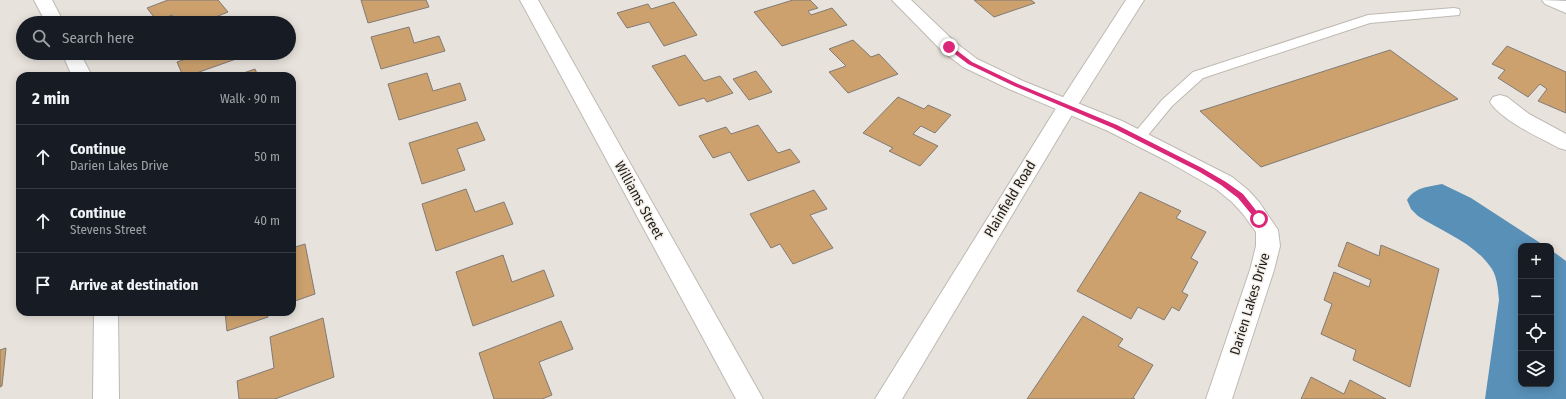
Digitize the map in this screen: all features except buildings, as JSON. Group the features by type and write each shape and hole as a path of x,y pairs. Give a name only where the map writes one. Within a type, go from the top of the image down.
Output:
{"street":[{"path":"43,0 51,16"},
{"name":"Williams Street","path":"529,0 750,399"},
{"name":"Darien Lakes Drive","path":"901,0 949,47 970,63 1138,137 1224,183 1240,196 1251,208 1267,230 1268,246 1262,270 1219,399"},
{"name":"Plainfield Road","path":"888,399 1067,107 1135,0"},
{"path":"1551,0 1566,8"},
{"path":"74,60 80,72"},
{"path":"1500,102 1522,119 1566,143"},
{"path":"106,316 106,399"}],"lane":[{"path":"1138,137 1167,103 1198,75 1368,19 1454,12"}],"water":[{"path":"1442,184 1471,198 1540,243 1518,243 1518,387 1554,387 1554,252 1566,261 1566,399 1485,399 1499,300 1497,281 1492,269 1474,250 1465,243 1418,216 1411,209 1407,200 1414,192 1427,187"}],"route":[{"path":"949,47 970,63 1016,85 1115,126 1224,183 1240,196 1259,219"}]}
